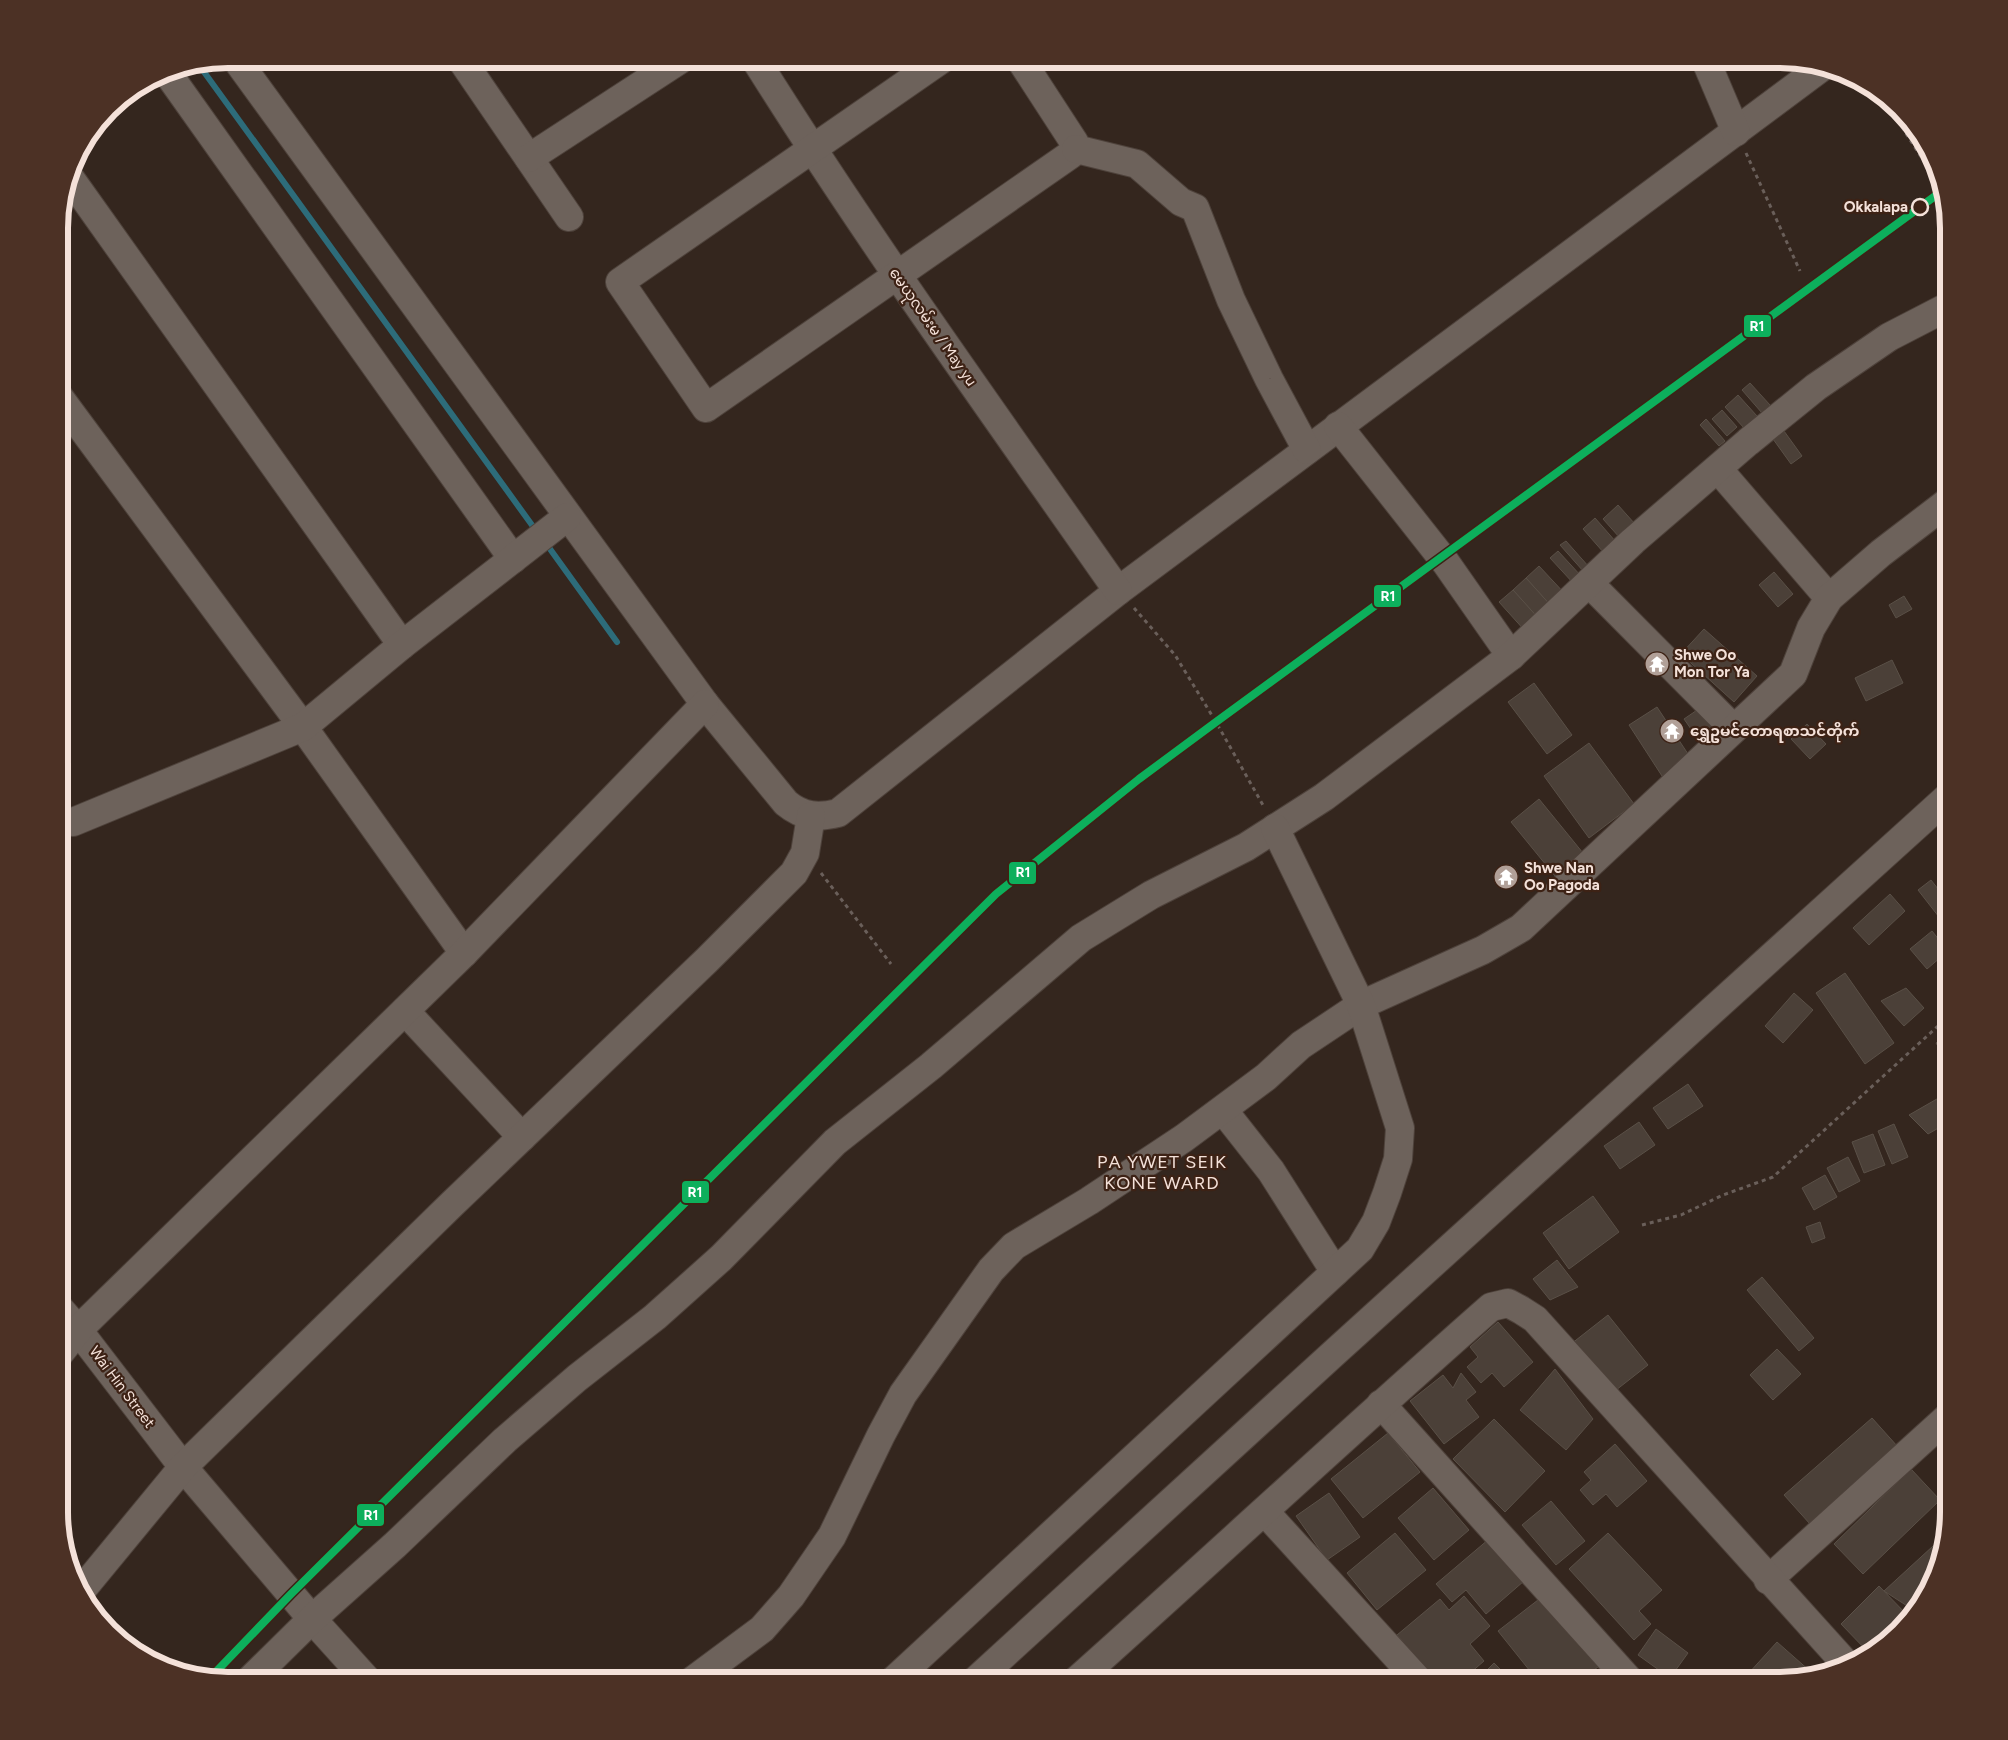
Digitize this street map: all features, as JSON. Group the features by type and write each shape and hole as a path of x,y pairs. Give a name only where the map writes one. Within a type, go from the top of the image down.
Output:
{"street":[{"path":"242,68 565,519 705,704 786,803 796,812 811,816 838,813 1118,590 1816,72"},
{"path":"468,68 570,217"},
{"path":"529,158 668,68"},
{"name":"မေယုလမ်းမ / May yu","path":"761,68 812,150 897,276 1118,590"},
{"path":"929,68 620,282 706,408 1076,149"},
{"path":"1026,68 1074,142 1076,149"},
{"path":"1709,68 1736,132"},
{"path":"171,78 521,552"},
{"path":"1076,149 1137,164 1181,202 1195,208 1231,300 1268,378 1307,450"},
{"path":"74,183 402,645"},
{"path":"258,1672 312,1619 395,1545 505,1440 578,1378 655,1317 721,1258 835,1142 931,1066 1081,938 1151,895 1246,847 1324,797 1511,656 1633,541 1816,387 1889,337 1940,311"},
{"path":"68,409 303,728 464,953"},
{"path":"1338,426 1446,563 1511,656"},
{"path":"1718,468 1829,598"},
{"path":"704,1672 762,1629 791,1596 832,1536 903,1394 991,1270 1014,1246 1089,1201 1223,1110 1266,1077 1301,1045 1361,1005 1484,950 1521,928 1733,728 1794,674 1811,628 1829,598 1881,553 1940,507"},
{"path":"68,817 303,728 402,645 565,519"},
{"path":"1589,583 1733,728"},
{"path":"68,1343 78,1330 464,953 705,704"},
{"path":"985,1672 1327,1359 1940,804"},
{"path":"85,1585 184,1467 522,1137 714,953 794,873 805,853 811,816"},
{"path":"903,1672 1360,1249 1376,1222 1388,1193 1398,1151 1400,1128 1361,1005 1275,828"},
{"path":"405,1011 522,1137"},
{"path":"1223,1110 1271,1171 1335,1272"},
{"path":"1086,1672 1265,1512 1381,1404 1491,1307 1508,1303 1535,1320 1768,1580 1842,1660"},
{"name":"Wai Hin Street","path":"68,1318 184,1467 312,1619 360,1672"},
{"path":"1381,1404 1622,1672"},
{"path":"1768,1580 1940,1424"},
{"path":"1265,1512 1411,1672"}],"path":[{"path":"1894,115 1925,164 1936,189"},
{"path":"1736,132 1800,271"},
{"path":"1118,590 1175,655 1216,722 1275,828"},
{"path":"805,853 890,964"},
{"path":"1642,1225 1681,1215 1723,1195 1772,1177 1940,1024"}],"building":[{"path":"1750,383 1770,405 1762,413 1742,390"},
{"path":"1738,395 1757,416 1744,428 1725,407"},
{"path":"1722,410 1737,427 1727,436 1712,419"},
{"path":"1706,419 1725,441 1719,446 1700,425"},
{"path":"1784,431 1802,456 1791,464 1773,439"},
{"path":"1618,505 1635,524 1620,538 1603,519"},
{"path":"1595,518 1616,542 1604,553 1583,529"},
{"path":"1566,541 1589,567 1584,572 1560,545"},
{"path":"1558,551 1582,577 1574,584 1550,558"},
{"path":"1539,566 1567,596 1553,608 1526,578"},
{"path":"1774,572 1793,594 1778,607 1759,585"},
{"path":"1526,578 1553,608 1540,620 1513,590"},
{"path":"1513,590 1540,620 1526,632 1499,602"},
{"path":"1904,596 1912,609 1896,618 1889,605"},
{"path":"1704,629 1757,676 1734,702 1681,654"},
{"path":"1892,660 1903,683 1866,701 1855,678"},
{"path":"1534,683 1572,735 1547,754 1508,702"},
{"path":"1706,704 1719,723 1698,739 1684,719"},
{"path":"1657,707 1690,757 1662,776 1629,725"},
{"path":"1807,724 1826,744 1810,759 1791,739"},
{"path":"1589,743 1634,804 1589,838 1544,776"},
{"path":"1539,799 1583,853 1555,876 1511,822"},
{"path":"1507,865 1515,868 1518,876 1515,884 1507,887 1499,884 1496,876 1499,868"},
{"path":"1931,880 1940,892 1940,918 1918,890"},
{"path":"1890,894 1905,911 1869,945 1853,928"},
{"path":"1932,931 1940,941 1940,958 1927,969 1910,949"},
{"path":"1845,973 1894,1043 1865,1064 1816,993"},
{"path":"1906,988 1924,1008 1904,1026 1881,1001"},
{"path":"1794,993 1813,1010 1783,1043 1765,1026"},
{"path":"1940,1041 1940,1049 1936,1043"},
{"path":"1688,1084 1703,1106 1668,1129 1653,1108"},
{"path":"1940,1097 1940,1127 1928,1134 1909,1115"},
{"path":"1639,1122 1655,1145 1620,1169 1604,1146"},
{"path":"1894,1124 1908,1157 1892,1164 1878,1131"},
{"path":"1873,1134 1885,1165 1864,1173 1852,1142"},
{"path":"1848,1157 1860,1181 1839,1192 1827,1168"},
{"path":"1825,1175 1837,1197 1814,1210 1802,1188"},
{"path":"1593,1196 1619,1232 1569,1269 1543,1233"},
{"path":"1820,1222 1825,1238 1812,1243 1806,1227"},
{"path":"1557,1260 1578,1287 1550,1300 1533,1279"},
{"path":"1762,1277 1814,1338 1799,1351 1747,1290"},
{"path":"1608,1315 1648,1365 1611,1394 1571,1344"},
{"path":"1498,1322 1533,1362 1504,1387 1492,1373 1481,1383 1467,1367 1478,1357 1470,1347"},
{"path":"1777,1349 1801,1374 1773,1400 1750,1375"},
{"path":"1555,1369 1593,1419 1566,1450 1520,1410"},
{"path":"1461,1373 1476,1392 1466,1400 1479,1417 1444,1444 1410,1401 1443,1375 1453,1388"},
{"path":"1872,1418 1898,1447 1810,1524 1784,1495"},
{"path":"1494,1419 1545,1471 1505,1512 1453,1459"},
{"path":"1388,1433 1420,1472 1363,1518 1331,1479"},
{"path":"1615,1444 1647,1481 1617,1507 1606,1494 1593,1505 1580,1490 1591,1480 1584,1472"},
{"path":"1911,1469 1940,1500 1863,1574 1834,1544"},
{"path":"1433,1488 1469,1530 1434,1560 1398,1518"},
{"path":"1329,1493 1360,1537 1327,1560 1296,1516"},
{"path":"1551,1501 1585,1541 1556,1565 1522,1525"},
{"path":"1395,1533 1426,1570 1377,1610 1347,1573"},
{"path":"1608,1533 1662,1590 1639,1611 1651,1624 1634,1640 1569,1569"},
{"path":"1489,1539 1524,1581 1486,1614 1466,1590 1452,1602 1436,1584"},
{"path":"1937,1542 1932,1564 1924,1583 1909,1607 1884,1591"},
{"path":"1879,1586 1905,1613 1886,1633 1864,1648 1841,1624"},
{"path":"1547,1593 1603,1663 1592,1672 1531,1672 1498,1631"},
{"path":"1464,1596 1490,1626 1470,1644 1484,1661 1471,1672 1429,1672 1397,1635 1440,1599 1449,1610"},
{"path":"1656,1629 1688,1653 1674,1672 1662,1672 1638,1655"},
{"path":"1777,1642 1808,1670 1780,1672 1750,1672"},
{"path":"1494,1663 1503,1672 1485,1672"}],"waterway":[{"path":"203,70 537,532"},
{"path":"545,542 617,642"}],"transit line":[{"name":"R1","path":"216,1671 291,1594 996,894 1139,779 1937,195"}],"place":[{"name":"Okkalapa","path":"1920,207"},
{"name":"Shwe Oo Mon Tor Ya","path":"1657,664"},
{"name":"ရွှေဥမင်တောရစာသင်တိုက်","path":"1672,731"},
{"name":"Shwe Nan Oo Pagoda","path":"1506,877"}],"district":[{"name":"PA YWET SEIK KONE WARD","path":"1162,1172"}]}
